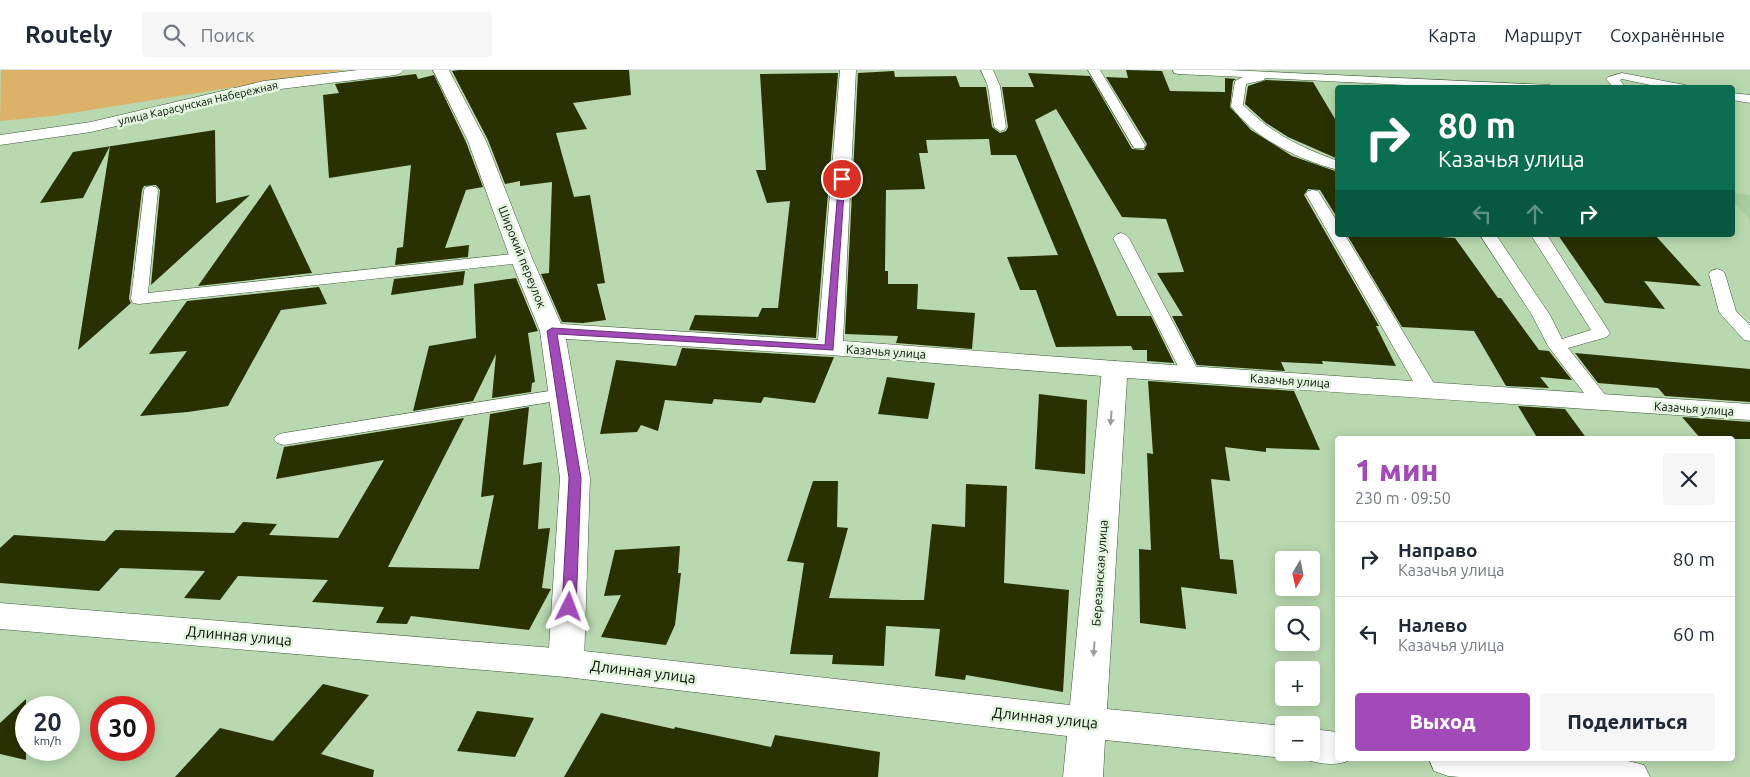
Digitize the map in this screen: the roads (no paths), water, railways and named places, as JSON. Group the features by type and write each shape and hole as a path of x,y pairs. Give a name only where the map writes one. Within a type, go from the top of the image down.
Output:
{"street":[{"name":"улица Карасунская Набережная","path":"0,140 91,127 264,86 396,70"},
{"name":"Широкий переулок","path":"440,70 477,141 521,258 552,331 575,478 566,663"},
{"name":"Казачья улица","path":"830,348 848,70"},
{"name":"Казачья улица","path":"552,331 830,348 1750,412"},
{"name":"Березанская улица","path":"1083,777 1115,369"},
{"name":"Длинная улица","path":"0,616 566,663 1088,723 1275,741"},
{"path":"1320,746 1335,748"},
{"path":"1468,761 1630,777"}],"lane":[{"path":"987,70 994,86 1000,127"},
{"path":"1094,70 1139,145"},
{"path":"1178,71 1484,85"},
{"path":"1618,85 1612,79 1622,76 1669,85"},
{"path":"1335,165 1290,148 1258,127 1237,106 1240,81 1260,78 1330,81 1353,85"},
{"path":"1735,96 1750,99"},
{"path":"151,190 139,299 521,258"},
{"path":"1312,194 1335,233"},
{"path":"1337,237 1428,390"},
{"path":"1489,237 1542,316 1557,346 1601,402"},
{"path":"1540,237 1600,333 1557,346"},
{"path":"1121,238 1191,374"},
{"path":"1717,274 1728,312 1750,336"},
{"path":"284,439 562,395"}]}
